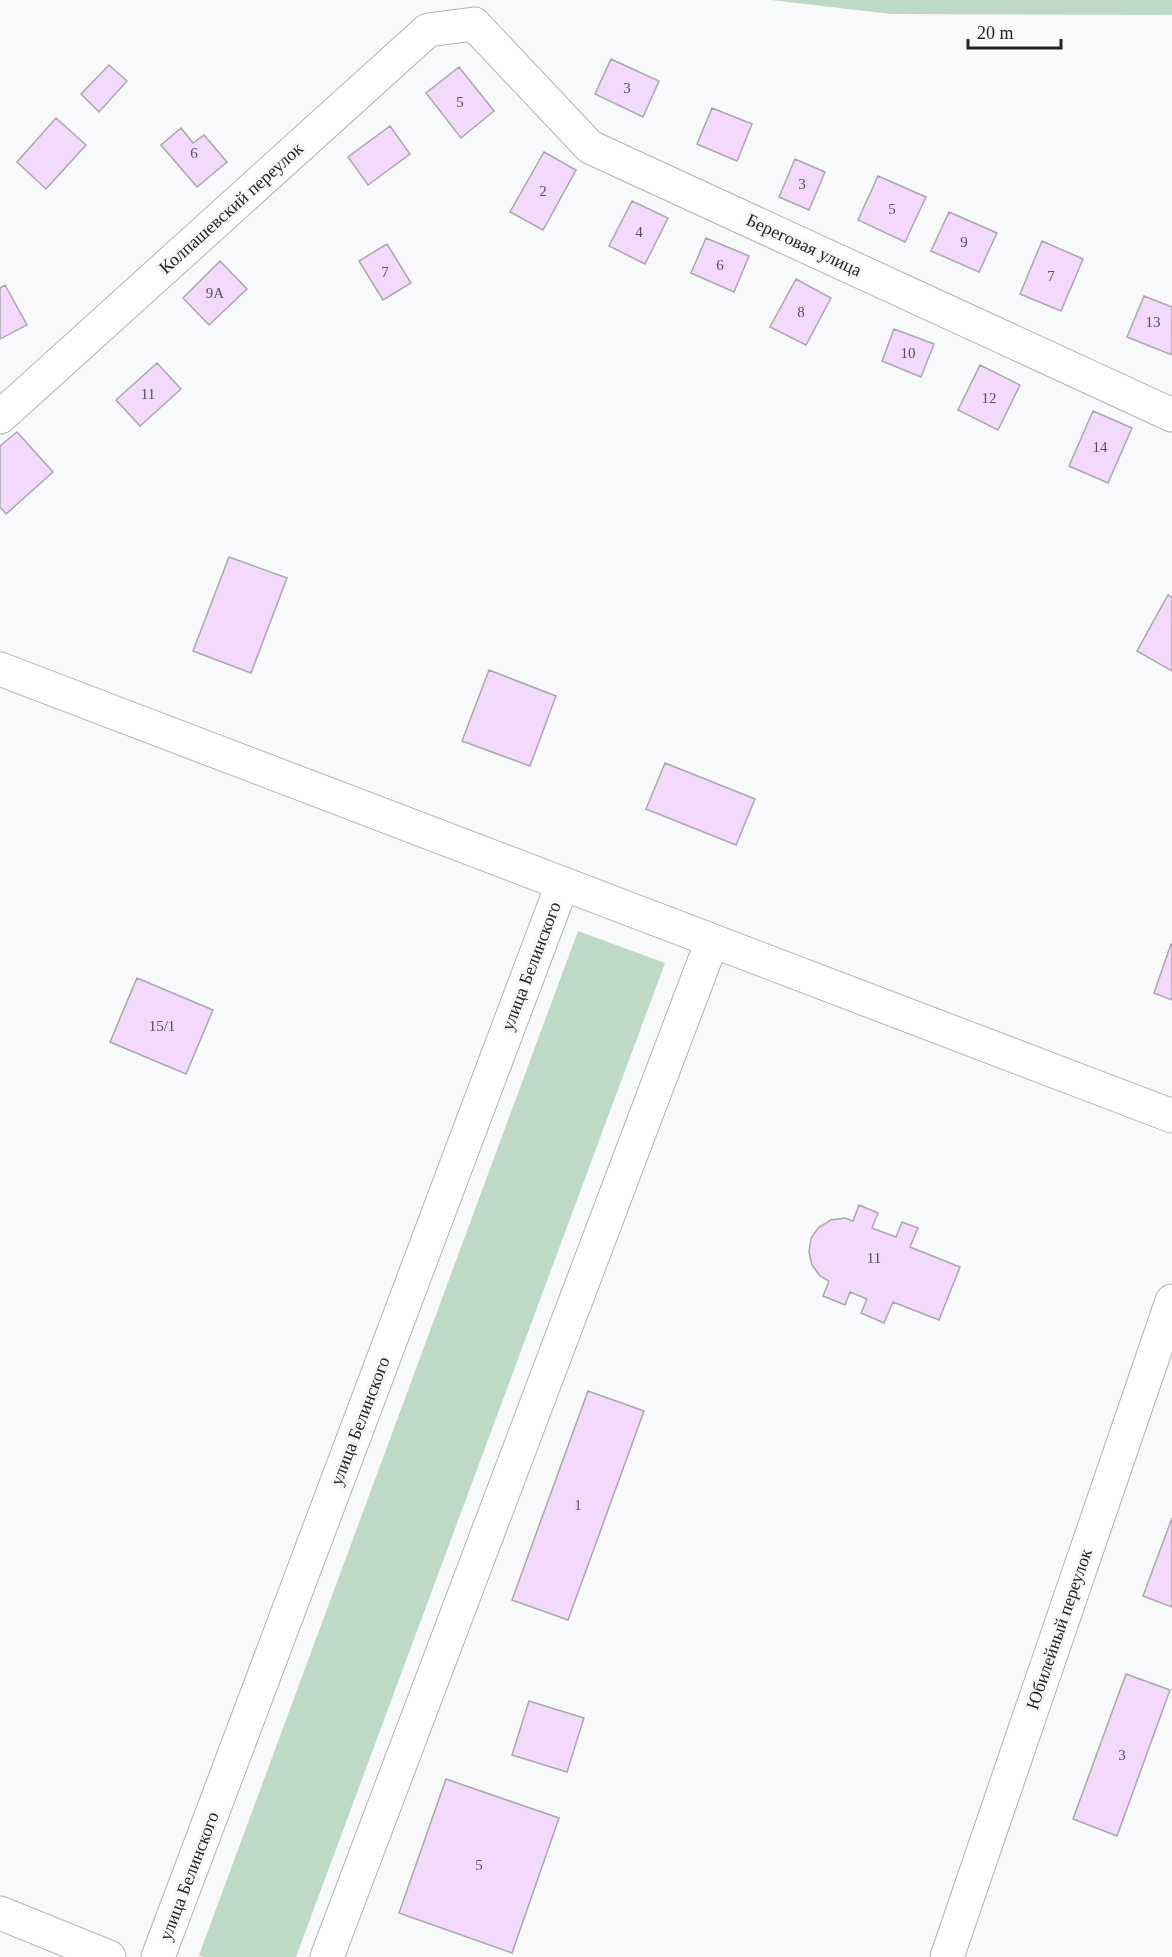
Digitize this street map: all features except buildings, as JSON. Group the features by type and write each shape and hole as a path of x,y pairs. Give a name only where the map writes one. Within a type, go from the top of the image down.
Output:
{"street":[{"name":"Береговая улица","path":"474,24 590,147 1172,415"},
{"name":"Колпашевский переулок","path":"0,417 428,30 474,24"},
{"path":"0,669 1172,1116"},
{"name":"улица Белинского","path":"158,1957 562,885"},
{"path":"327,1957 712,941"},
{"name":"Юбилейный переулок","path":"947,1957 1172,1301"},
{"path":"0,1913 110,1957"}],"green space":[{"path":"771,0 1172,0 1172,15 891,14"},
{"path":"578,931 665,963 296,1957 204,1957 199,1955"}]}
